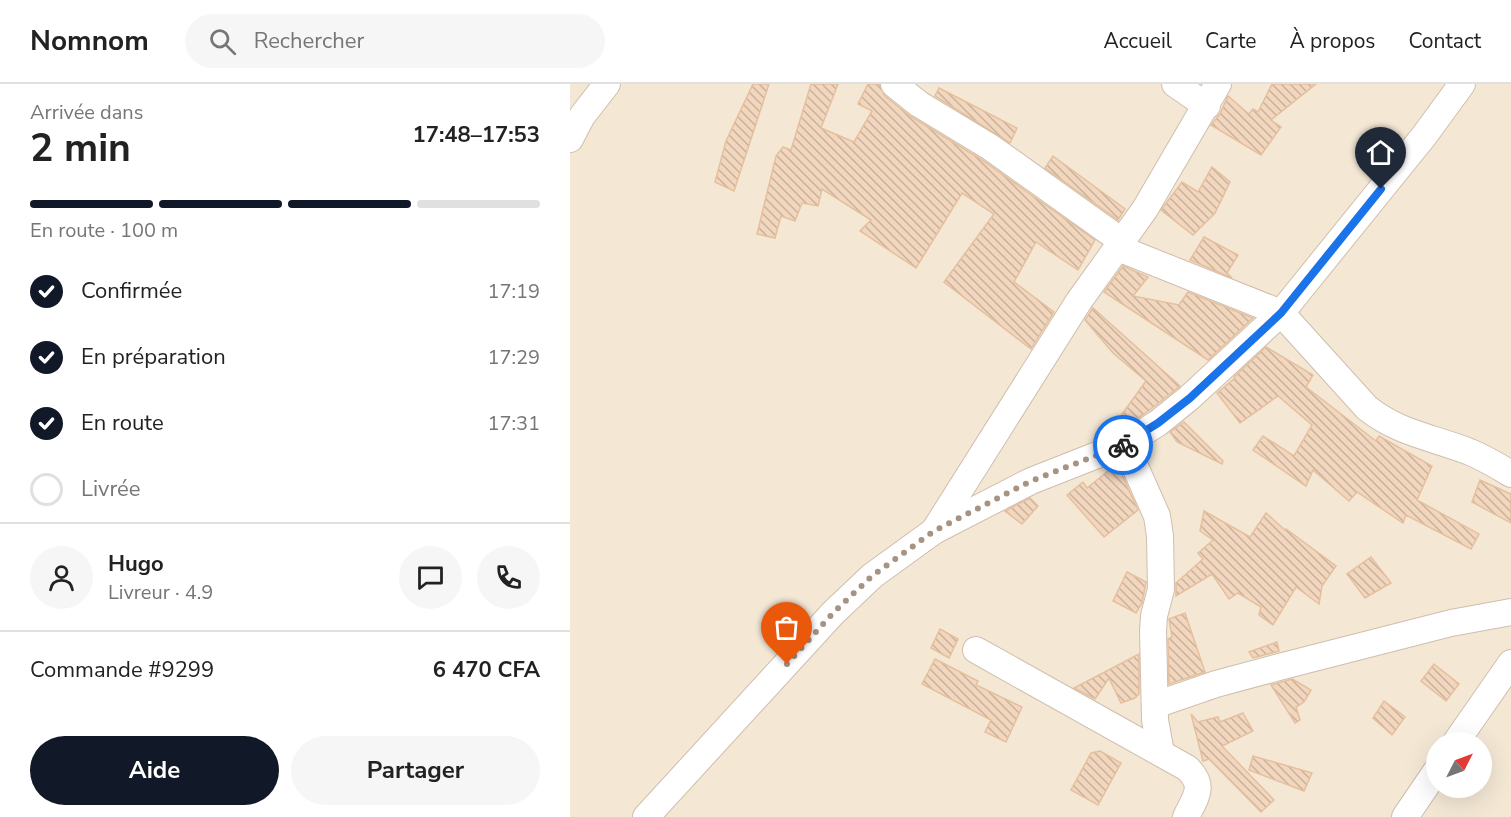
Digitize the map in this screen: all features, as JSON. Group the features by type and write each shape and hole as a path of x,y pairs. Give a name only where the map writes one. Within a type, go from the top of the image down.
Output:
{"street":[{"path":"570,139 582,116 607,84"},
{"path":"894,84 919,104 990,147 1120,245 1281,313 1345,385 1382,420 1399,429 1469,452 1511,474"},
{"path":"934,531 1079,302 1166,175 1213,95 1175,84"},
{"path":"646,817 833,613 872,576 934,531 1031,481 1125,444 1158,423 1190,398 1281,313 1424,136 1462,84"},
{"path":"1125,444 1157,516 1160,536 1161,589 1154,616 1153,632 1157,738 1161,753"},
{"path":"1155,705 1216,684 1279,667 1451,623 1511,612"},
{"path":"976,650 1187,768 1198,782 1198,791 1186,817"},
{"path":"1463,732 1511,663"},
{"path":"1405,817 1426,786"}],"shaded area":[{"path":"570,84 1511,84 1511,817 570,817"}],"building":[{"path":"753,84 769,84 734,191 715,182 726,141"},
{"path":"811,84 838,84 821,128 854,142 872,111 858,104 868,84 879,84 885,96 910,116 982,160 1095,240 1078,270 1036,242 1014,282 1054,312 1031,349 944,282 994,214 962,193 916,268 860,231 871,220 822,189 818,206 802,203 795,221 781,216 775,238 757,234 776,156 783,147 791,150"},
{"path":"1272,84 1316,84 1271,120 1281,127 1261,155 1211,125 1220,114 1228,96 1249,114 1253,109 1258,112"},
{"path":"939,88 1017,128 1010,143 935,96"},
{"path":"1053,156 1125,209 1118,220 1045,168"},
{"path":"1212,167 1230,182 1215,213 1193,235 1161,210 1182,182 1198,192"},
{"path":"1204,237 1238,255 1227,273 1232,278 1190,260"},
{"path":"1123,266 1148,277 1133,296 1179,305 1188,292 1253,318 1208,360 1104,292"},
{"path":"1093,308 1180,386 1147,412 1118,431 1107,435 1146,381 1113,353 1085,320"},
{"path":"1266,347 1313,375 1306,387 1376,441 1379,436 1432,466 1417,500 1479,534 1471,549 1406,515 1403,523 1357,492 1349,501 1313,470 1306,486 1253,450 1263,436 1294,456 1312,425 1278,396 1240,423 1217,393"},
{"path":"1184,422 1223,461 1222,464 1177,442 1170,432"},
{"path":"1117,464 1138,510 1104,537 1067,495 1083,482 1087,488"},
{"path":"1480,480 1511,494 1511,523 1472,502"},
{"path":"1030,498 1038,506 1022,524 1005,511"},
{"path":"1204,511 1250,537 1266,513 1285,530 1336,566 1322,586 1319,604 1296,587 1273,625 1259,615 1261,607 1238,593 1229,599 1212,574 1176,596 1176,583 1203,559 1198,553 1213,540 1200,531"},
{"path":"1371,557 1391,583 1365,598 1347,574"},
{"path":"1127,572 1146,582 1142,603 1136,613 1113,601"},
{"path":"1185,613 1205,672 1169,684 1168,639 1172,637 1169,619"},
{"path":"940,629 958,639 949,658 931,648"},
{"path":"1277,642 1279,651 1253,658 1249,652"},
{"path":"1139,654 1139,694 1135,698 1121,703 1109,678 1095,699 1074,688"},
{"path":"935,659 978,681 976,685 1022,707 1006,742 985,732 991,720 922,684"},
{"path":"1434,664 1459,684 1446,701 1421,681"},
{"path":"1292,679 1311,690 1304,702 1296,707 1300,720 1295,723 1271,685"},
{"path":"1384,701 1405,717 1392,735 1373,718"},
{"path":"1243,713 1253,731 1222,746 1274,800 1261,812 1209,759 1203,761 1191,714 1198,722 1218,717 1220,722"},
{"path":"1100,751 1121,763 1098,805 1071,790 1091,753"},
{"path":"1253,756 1312,773 1304,791 1249,770"}],"way so far":[{"path":"787,664 833,613 872,576 934,531 1031,481 1123,445"}],"route":[{"path":"1123,445 1158,423 1190,398 1281,313 1381,189"}]}
